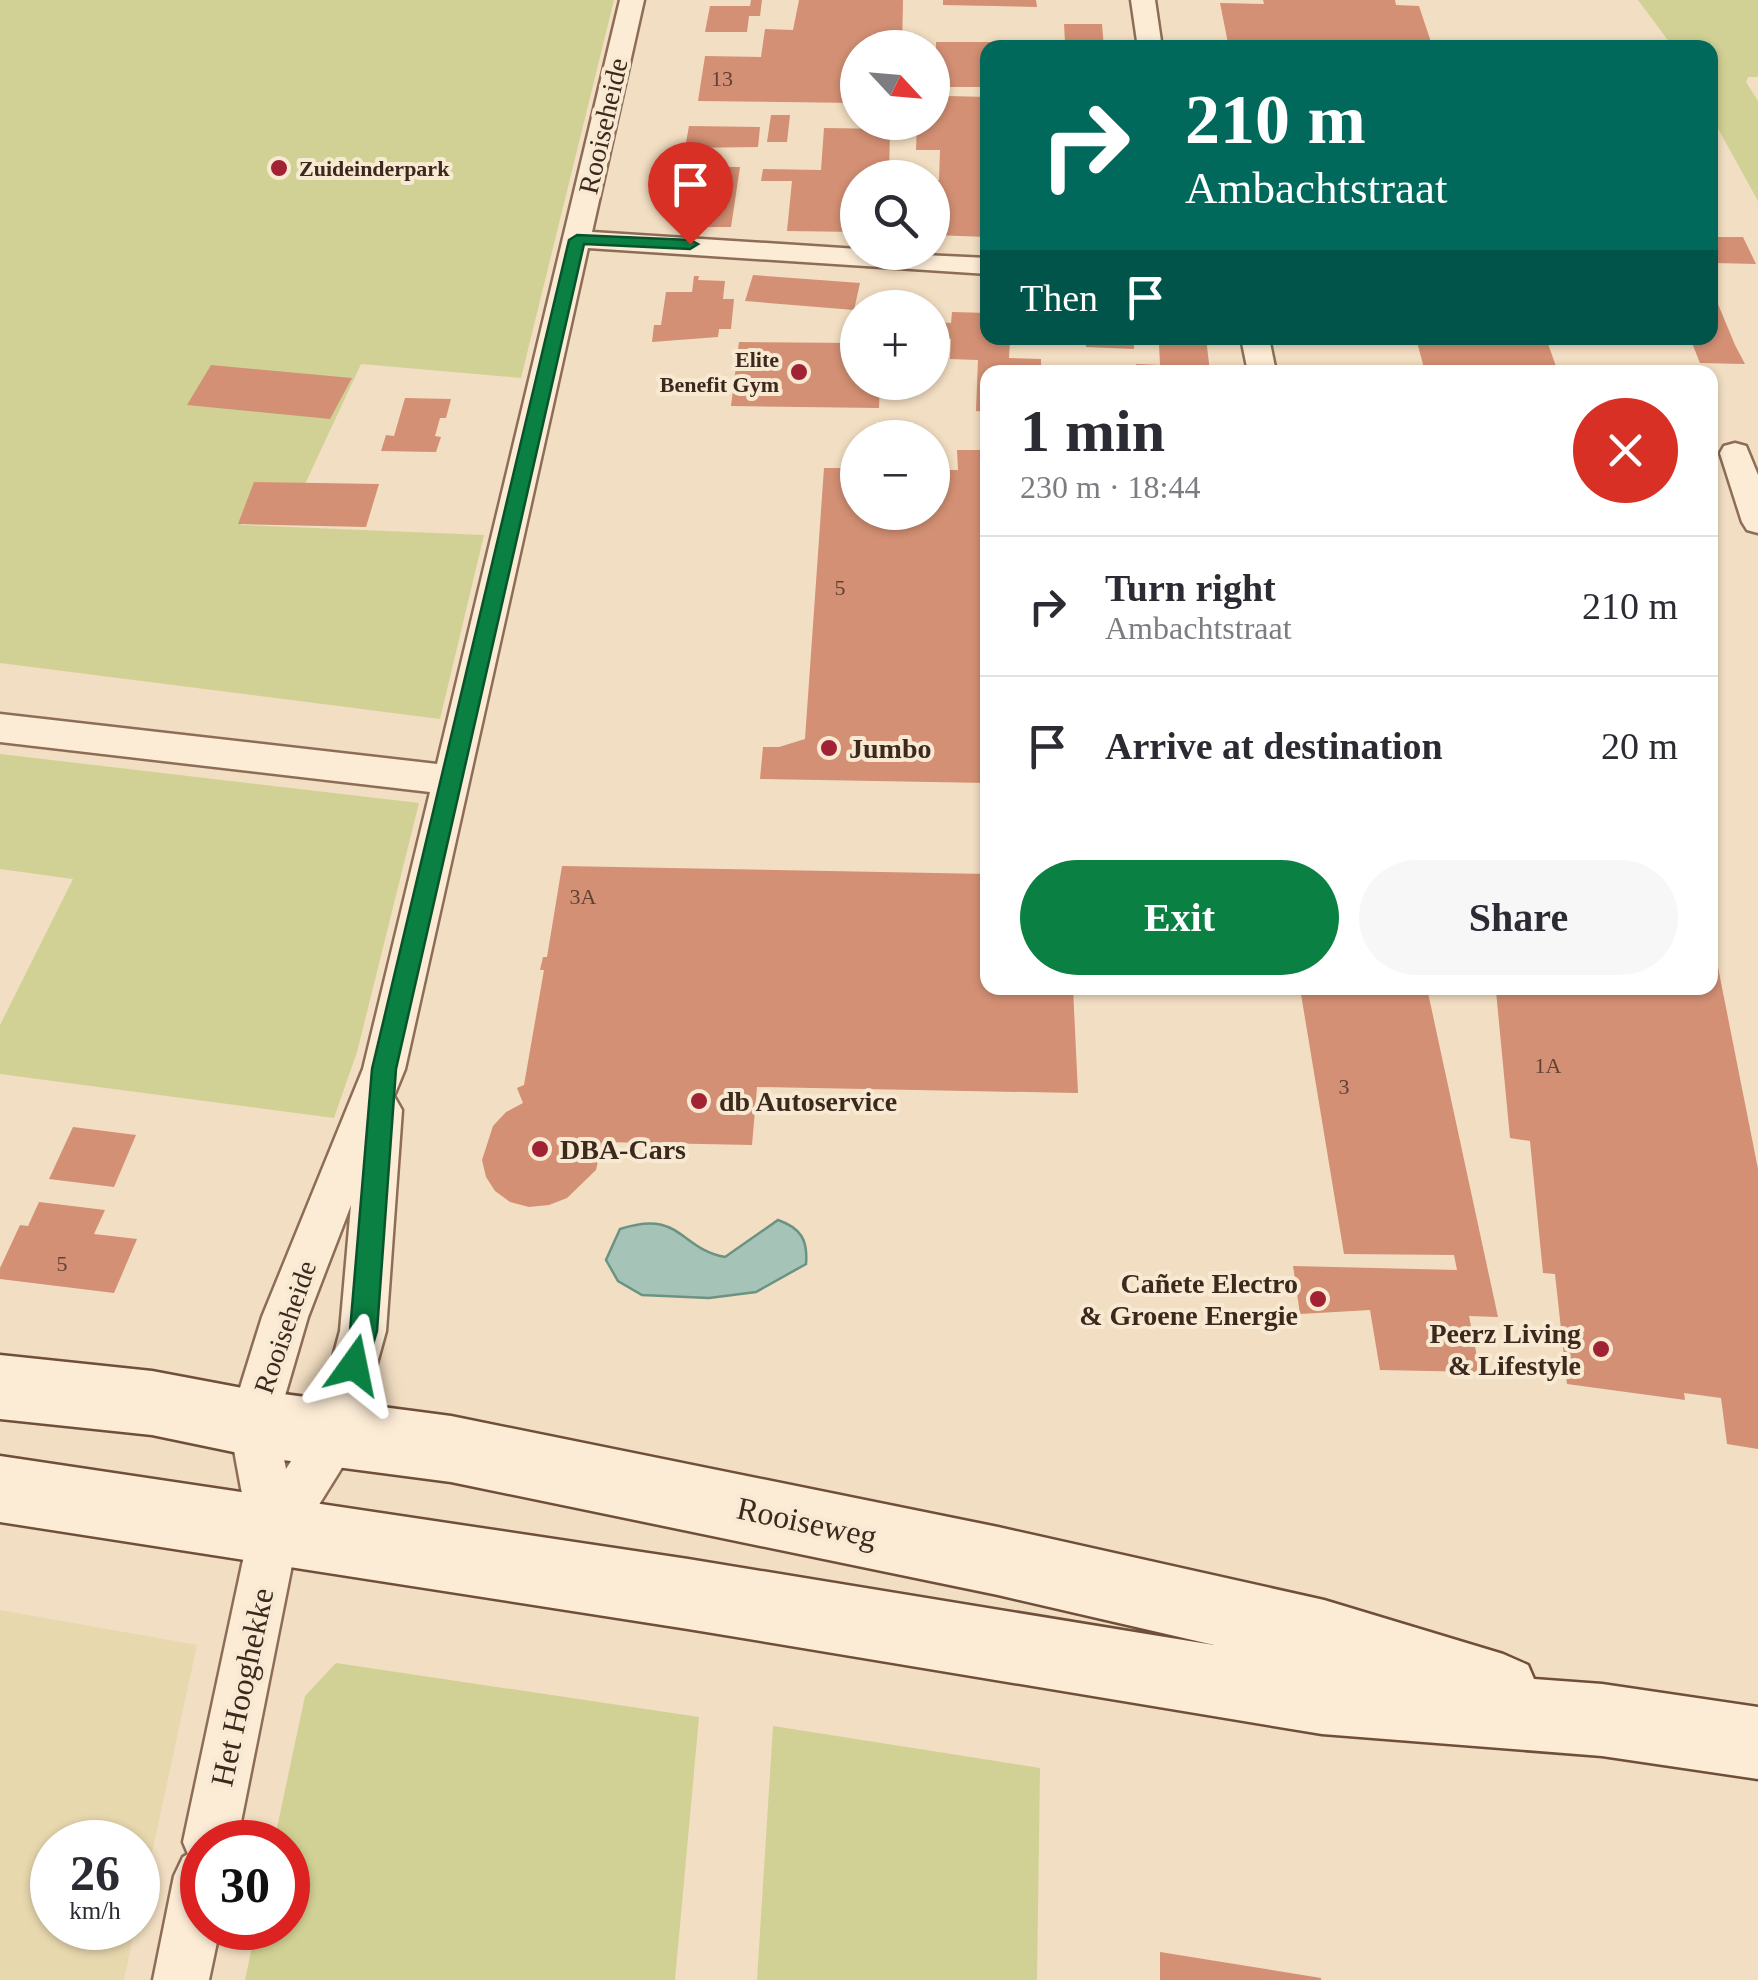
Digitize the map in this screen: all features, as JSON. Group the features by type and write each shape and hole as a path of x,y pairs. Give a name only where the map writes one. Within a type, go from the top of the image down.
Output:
{"main road":[{"name":"Rooiseweg","path":"0,1387 152,1403 253,1424 451,1450 998,1561 1305,1630 1602,1720"},
{"name":"Rooiseweg","path":"0,1489 688,1594 1322,1698 1602,1720 1758,1743"}],"street":[{"name":"Rooiseheide","path":"274,1532 253,1424 285,1317 384,1069 632,0"},
{"path":"1143,0 1149,40"},
{"path":"577,240 980,265"},
{"path":"1735,453 1758,522"},
{"path":"0,728 454,780"},
{"name":"Rooiseheide","path":"274,1532 336,1433 364,1331 384,1069"},
{"name":"Het Hooghekke","path":"215,1820 274,1532"},
{"path":"180,1980 186,1950"}],"shaded area":[{"path":"778,1220 801,1236 806,1264 756,1292 709,1298 642,1295 618,1281 606,1260 620,1229 640,1224 668,1227 697,1246 725,1257"},
{"path":"0,1610 197,1645 159,1820 30,1820 30,1950 130,1950 124,1980 0,1980"}],"green space":[{"name":"Zuideinderpark","path":"0,0 614,0 521,378 361,364 305,484 258,482 241,525 484,535 440,719 0,663"},
{"path":"1638,0 1758,0 1758,77 1748,77 1746,82 1758,101 1758,201 1718,128 1718,40 1668,40"},
{"path":"0,754 419,803 357,1052 334,1118 0,1074 0,1025 73,879 0,869"},
{"path":"336,1663 699,1717 675,1980 245,1980 251,1950 310,1950 310,1820 279,1820 305,1696"},
{"path":"773,1726 1040,1768 1037,1980 757,1980"}],"building":[{"path":"751,0 762,0 760,16 749,16 747,32 705,32 710,6 750,6"},
{"path":"799,0 903,0 902,30 840,30 840,103 698,101 705,56 761,57 765,29 793,30"},
{"path":"943,0 1036,0 1037,7 943,5"},
{"path":"1263,0 1395,0 1396,5 1419,6 1430,40 1227,40 1220,3 1264,4"},
{"path":"1064,24 1102,24 1103,40 1065,40"},
{"path":"950,42 980,42 980,87 950,87"},
{"path":"950,96 980,97 980,237 950,236 950,160 940,160 940,150 916,150 916,140 950,140"},
{"path":"771,115 790,115 787,142 767,142"},
{"path":"689,126 760,127 758,147 685,148"},
{"path":"824,128 840,128 840,140 890,140 889,160 840,160 840,232 787,231 792,181 761,181 763,169 821,170"},
{"path":"708,167 740,167 731,227 704,227 706,218 672,217 676,202 703,203"},
{"path":"1718,237 1743,237 1756,264 1718,263"},
{"path":"753,275 860,283 858,290 840,290 840,309 745,301"},
{"path":"694,276 699,276 698,280 725,281 723,299 734,299 731,329 719,329 718,337 652,342 654,325 661,325 666,292 692,292"},
{"path":"1718,304 1745,364 1700,363 1693,345 1718,345"},
{"path":"952,312 980,313 980,345 1010,345 1009,358 1041,359 1041,365 980,365 980,411 976,411 978,360 950,359"},
{"path":"739,342 840,343 840,400 879,400 879,408 731,406"},
{"path":"1134,345 1134,349 1086,347"},
{"path":"1159,345 1207,345 1209,365 1160,365"},
{"path":"1418,345 1548,345 1556,365 1423,365"},
{"path":"211,365 352,378 330,419 187,405"},
{"path":"405,398 451,399 446,418 440,418 435,436 441,437 436,452 381,451 386,435 394,436"},
{"path":"957,450 980,450 980,783 760,779 763,747 805,739 824,468 840,468 840,530 950,530 950,470 958,470"},
{"path":"254,482 379,484 366,527 238,524"},
{"path":"562,866 980,874 980,995 1073,995 1078,1093 757,1087 752,1145 602,1142 596,1170 567,1198 529,1207 510,1202 495,1191 482,1160 493,1126 506,1112 523,1103 517,1088 524,1085 544,970 540,970 543,957 547,957"},
{"path":"1718,967 1758,1169 1758,1449 1727,1444 1721,1398 1684,1393 1685,1400 1567,1384 1555,1274 1543,1273 1530,1141 1510,1138 1496,995 1718,995"},
{"path":"1301,995 1429,995 1498,1317 1469,1316 1480,1372 1380,1370 1370,1310 1300,1314 1293,1266 1457,1270 1454,1255 1344,1254"},
{"path":"73,1127 136,1135 114,1187 49,1179"},
{"path":"39,1202 105,1210 94,1234 137,1239 114,1293 0,1279 0,1268 20,1225 28,1226"},
{"path":"1160,1952 1321,1978 1321,1980 1160,1980"}],"place":[{"name":"Zuideinderpark","path":"279,168"},
{"name":"Elite Benefit Gym","path":"799,372"},
{"name":"Jumbo","path":"829,748"},
{"name":"db Autoservice","path":"699,1101"},
{"name":"DBA-Cars","path":"540,1149"},
{"name":"Cañete Electro & Groene Energie","path":"1318,1299"},
{"name":"Peerz Living & Lifestyle","path":"1601,1349"}],"route":[{"path":"354,1365 364,1331 384,1069 577,240 690,244"}]}
